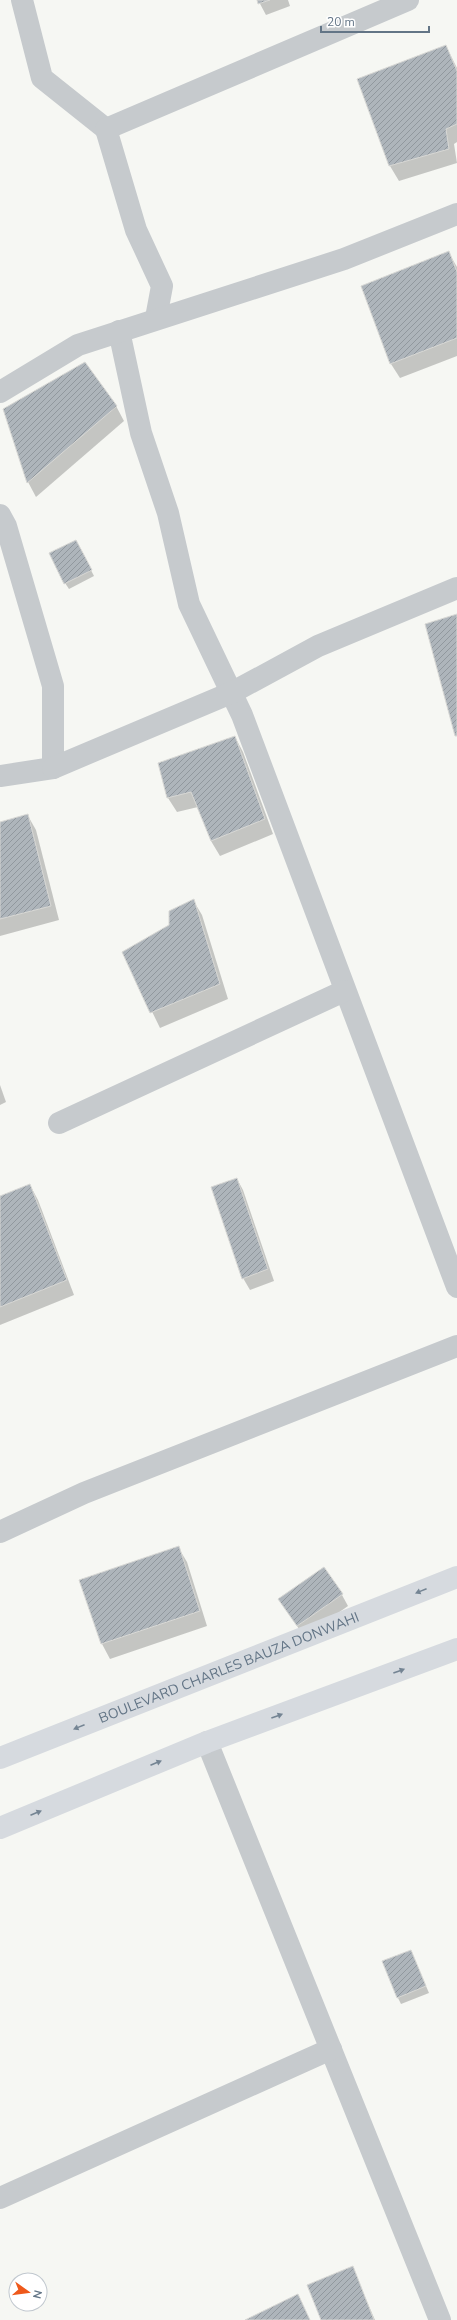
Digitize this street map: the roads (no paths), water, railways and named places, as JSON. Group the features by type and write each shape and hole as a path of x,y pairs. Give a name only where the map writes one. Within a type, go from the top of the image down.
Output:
{"main road":[{"name":"BOULEVARD CHARLES BAUZA DONWAHI","path":"0,1758 457,1577"},
{"path":"0,1828 207,1742 457,1649"}],"street":[{"path":"22,0 42,78 106,129 136,230 162,286 156,318"},
{"path":"106,129 408,0"},
{"path":"0,392 78,344 344,259 457,214"},
{"path":"119,331 141,433 168,513 189,604 232,692 457,1287"},
{"path":"0,515 6,526 53,686 53,768"},
{"path":"0,776 53,768 232,692 318,646 457,588"},
{"path":"59,1123 344,991"},
{"path":"0,1532 99,1487 457,1346"},
{"path":"207,1742 440,2320"},
{"path":"0,2198 331,2050"}]}
